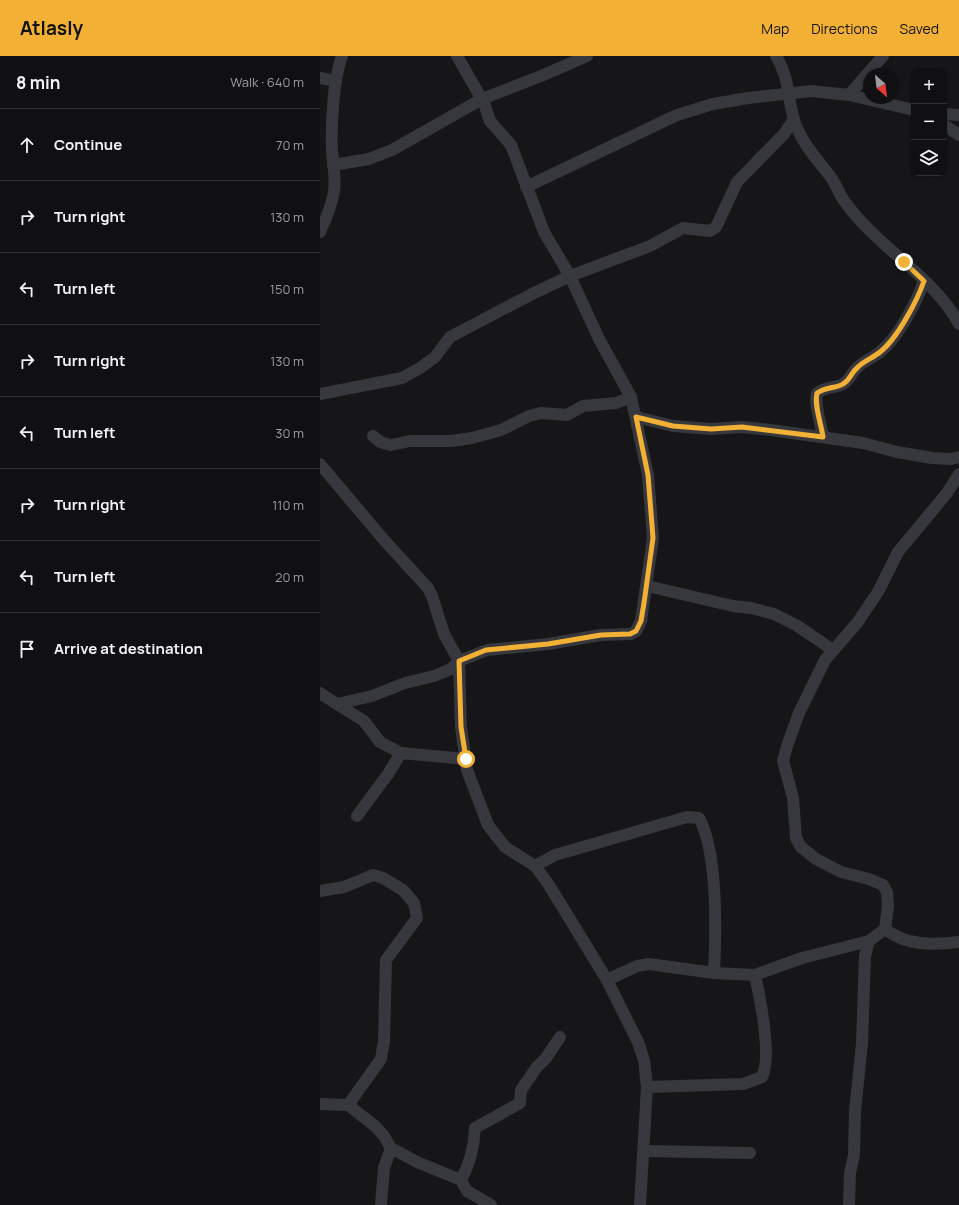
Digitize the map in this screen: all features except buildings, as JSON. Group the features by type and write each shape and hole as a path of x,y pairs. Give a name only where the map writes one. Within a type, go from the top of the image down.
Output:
{"street":[{"path":"320,232 328,216 334,191 332,149 336,72 342,56"},
{"path":"337,704 372,696 405,683 434,676 451,668 459,661 486,650 548,644 601,635 630,634 636,631 641,621 653,538 648,475 631,397 599,339 570,276 544,232 511,145 490,121 482,99 457,56"},
{"path":"333,165 369,158 392,150 482,99 588,56"},
{"path":"776,56 785,71 794,119 800,136 838,187 845,202 867,227 924,281 952,312 959,324"},
{"path":"849,95 883,56"},
{"path":"320,78 336,81"},
{"path":"526,187 677,115 713,104 748,98 811,91 849,95 911,109"},
{"path":"947,114 959,115"},
{"path":"320,394 402,378 420,368 435,357 450,337 483,318 570,276 650,246 683,228 710,231 716,227 737,182 784,134 794,119"},
{"path":"947,127 959,135"},
{"path":"823,437 821,419 815,401 817,393 825,387 842,385 848,380 856,368 881,352 908,316 920,294 924,281"},
{"path":"373,436 380,442 390,444 410,441 451,441 472,438 501,430 529,416 541,413 568,415 583,406 616,403 631,397"},
{"path":"636,417 673,426 711,429 742,427 862,443 897,452 932,458 950,459 959,457"},
{"path":"320,464 384,540 428,588 444,634 459,661 461,727 467,770 488,825 505,847 535,866 549,885 607,980 638,1042 644,1060 647,1087 640,1205"},
{"path":"607,980 637,966 649,964 714,972 755,975 802,958 869,941 885,929 888,906 887,892 883,885 869,879 841,872 816,859 801,847 796,838 793,798 784,761 785,754 799,714 825,660 857,623 878,592 898,552 947,492 959,474"},
{"path":"647,586 774,614 796,625 833,650"},
{"path":"320,693 364,721 380,742 401,753 466,759"},
{"path":"357,816 388,774 401,753"},
{"path":"535,866 555,854 687,817 699,818 703,825 707,842 714,886 714,972"},
{"path":"320,891 344,888 373,875 383,878 403,890 414,903 417,918 386,960 384,1041 381,1059 348,1105"},
{"path":"885,929 894,936 908,942 938,944 959,942"},
{"path":"849,1205 850,1173 854,1155 855,1111 862,1043 865,956 869,941"},
{"path":"647,1087 744,1084 762,1077 765,1071 766,1063 763,1021 755,975"},
{"path":"461,1180 467,1170 474,1145 475,1128 520,1103 521,1090 560,1037"},
{"path":"320,1104 348,1105 375,1126 384,1136 391,1148 416,1162 461,1180 467,1191 491,1205"},
{"path":"381,1205 384,1168 391,1148"},
{"path":"644,1151 750,1153"}],"route":[{"path":"466,759 461,727 459,661 486,650 548,644 601,635 615,636 630,634 636,631 641,621 653,538 648,475 636,417 655,423 673,426 711,429 742,427 823,437 821,419 815,401 817,393 825,387 842,385 848,380 856,368 881,352 908,316 920,294 924,281 904,262"}]}
